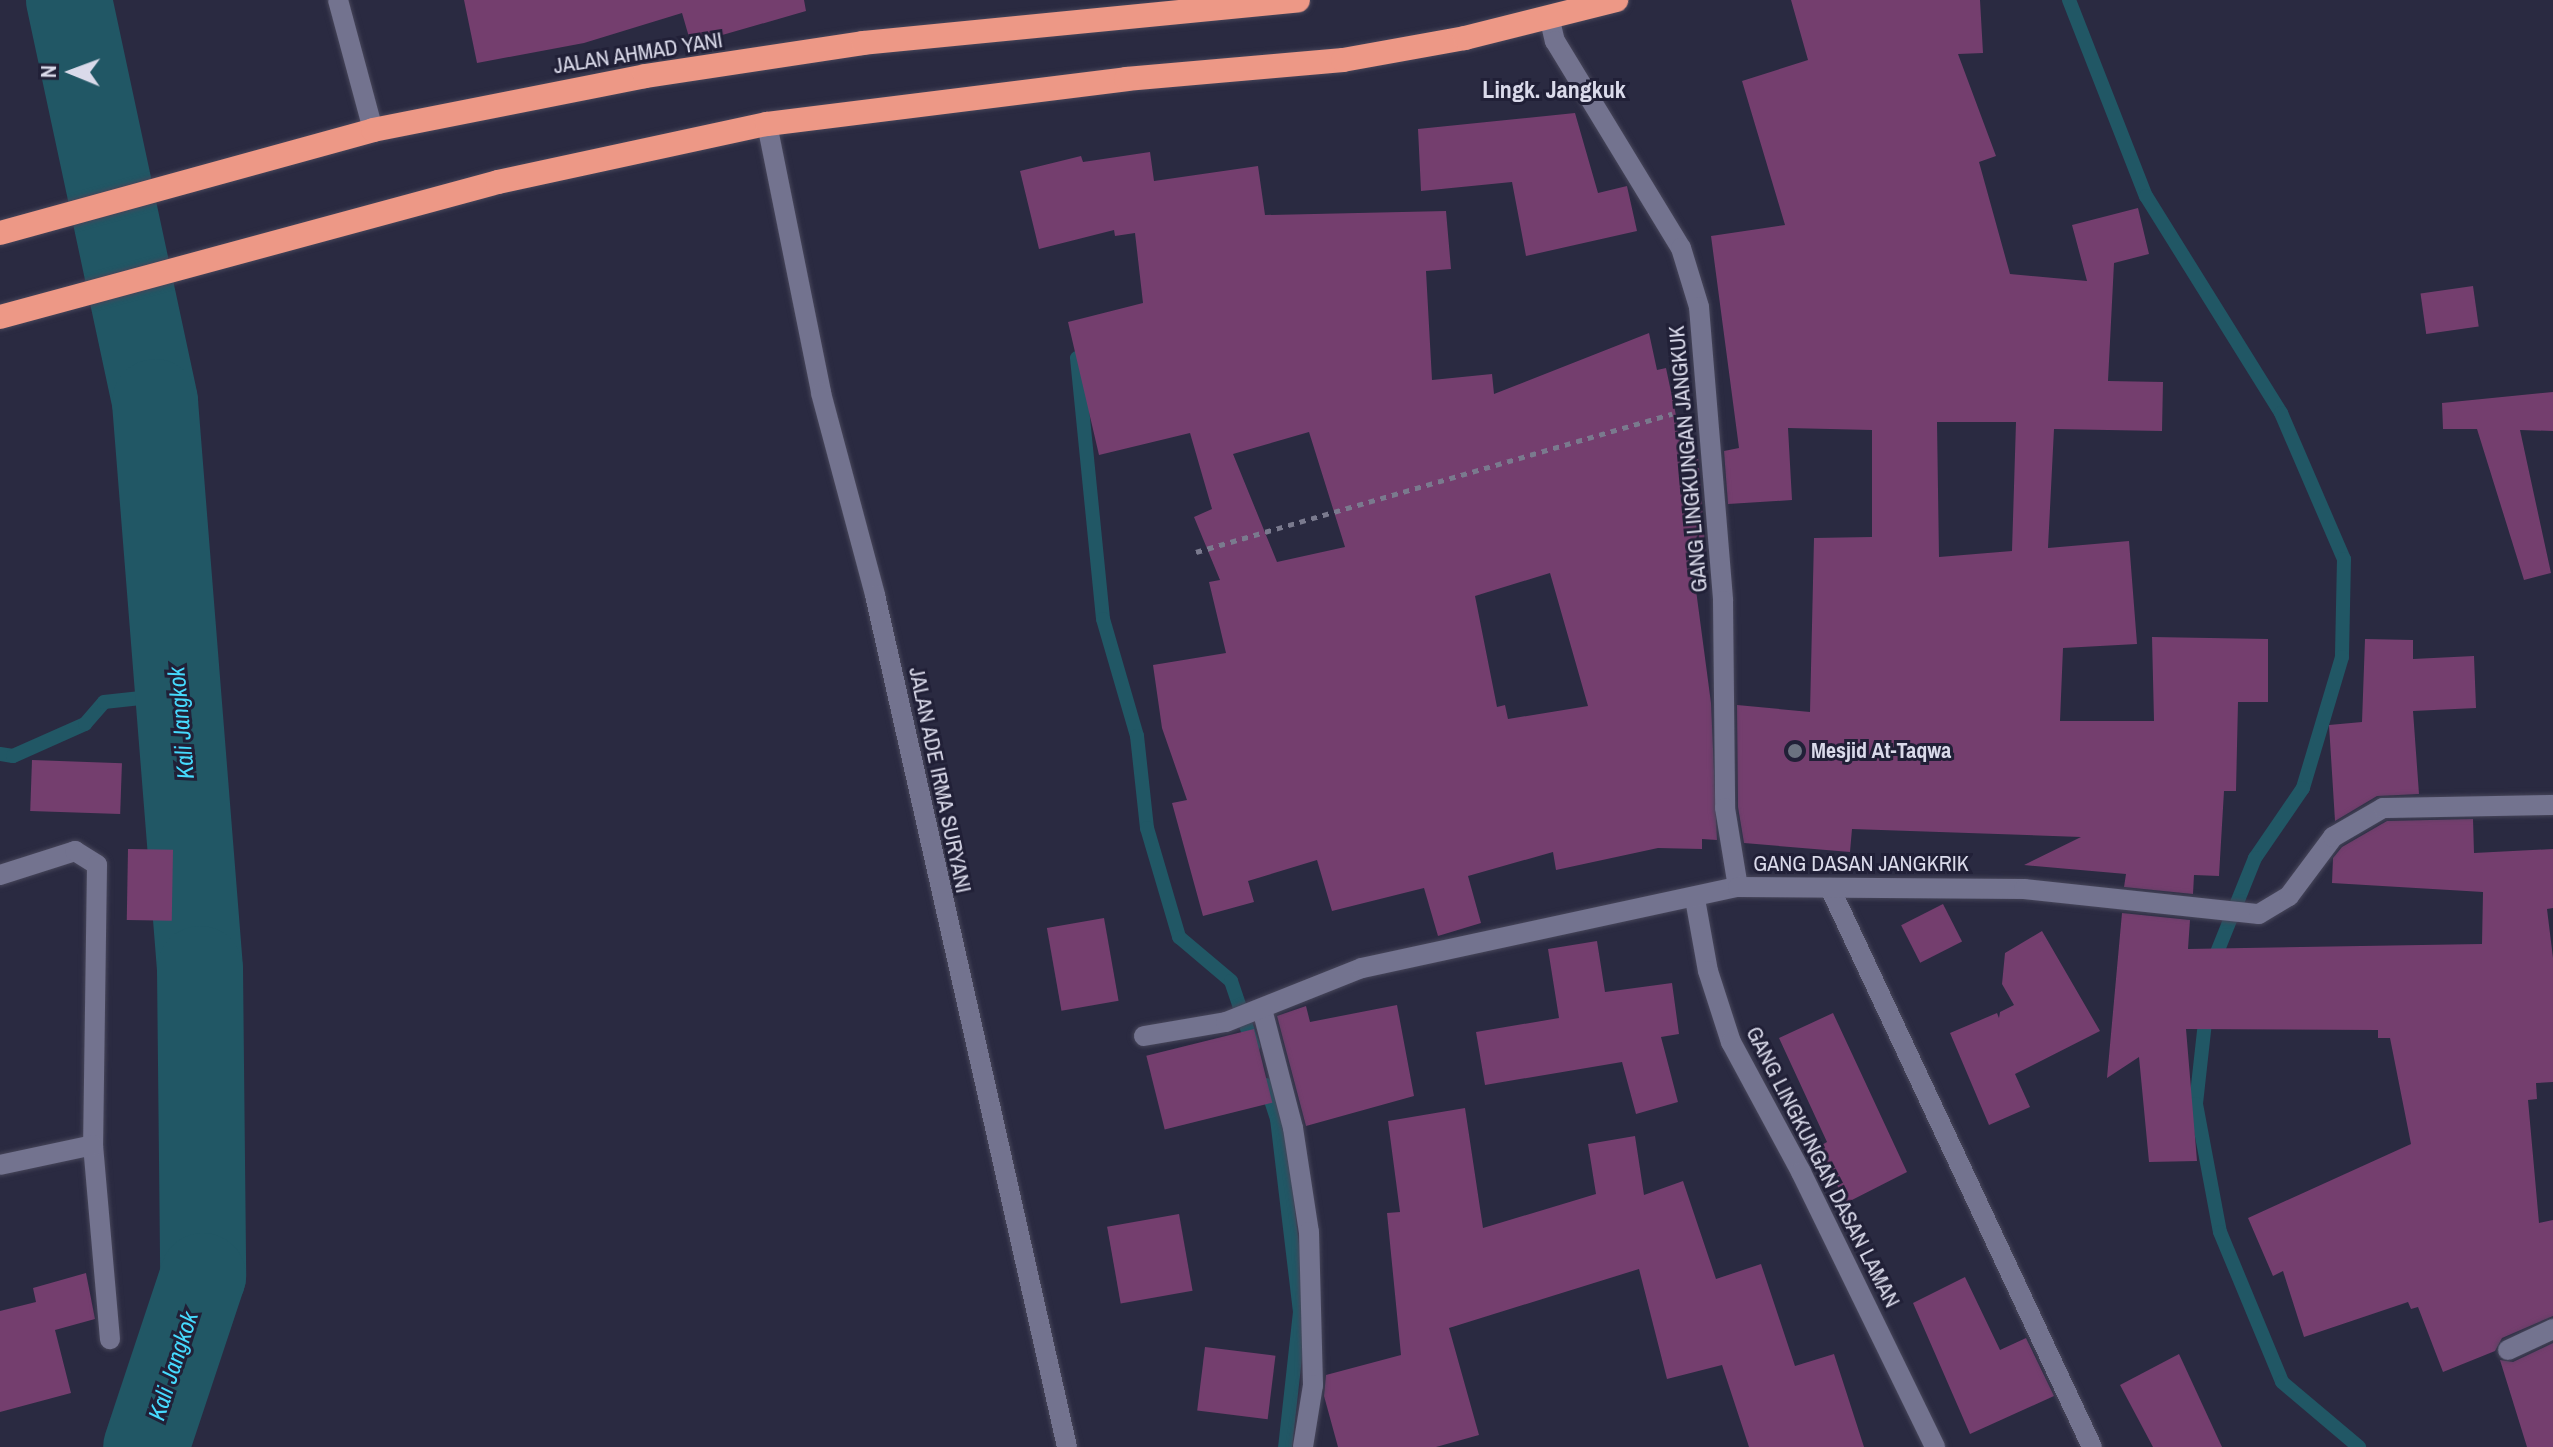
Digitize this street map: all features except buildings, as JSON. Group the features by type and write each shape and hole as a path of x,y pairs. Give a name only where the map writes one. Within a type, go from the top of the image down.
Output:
{"highway":[{"name":"JALAN AHMAD YANI","path":"0,233 322,142 645,76 863,43 1298,0"},
{"path":"0,316 498,182 767,124 1126,79 1343,60 1616,0"}],"street":[{"path":"338,0 373,130"},
{"name":"GANG LINGKUNGAN JANGKUK","path":"1549,16 1555,41 1681,248 1699,307 1723,601 1725,808 1738,887"},
{"name":"JALAN ADE IRMA SURYANI","path":"767,124 821,393 875,595 1067,1447"},
{"name":"GANG DASAN JANGKRIK","path":"1144,1036 1226,1022 1362,968 1537,926 1695,899 1738,887 2024,889 2259,914 2289,896 2333,837 2383,808 2553,805"},
{"path":"0,875 75,851 97,865 93,1145 110,1339"},
{"path":"1830,888 2092,1447"},
{"name":"GANG LINGKUNGAN DASAN LAMAN","path":"1695,899 1708,971 1731,1042 1801,1172 1935,1447"},
{"path":"1256,1011 1293,1128 1309,1232 1313,1385 1303,1447"},
{"path":"0,1165 93,1145"},
{"path":"2508,1350 2553,1329"}],"path":[{"path":"1196,552 1708,404"}],"waterway":[{"name":"Kali Jangkok","path":"69,0 155,402 200,969 203,1276 146,1447"},
{"path":"2069,0 2146,196 2281,413 2344,559 2342,657 2303,788 2255,858 2212,965"},
{"path":"1077,358 1103,619 1137,736 1147,828 1179,937 1231,981 1253,1046"},
{"path":"0,754 13,756 85,724 104,702 178,694"},
{"path":"2206,1013 2196,1104 2220,1232 2282,1382 2359,1447"},
{"path":"1266,1085 1277,1119 1300,1312 1285,1447"}],"place":[{"name":"Mesjid At-Taqwa","path":"1795,751"}],"district":[{"name":"Lingk. Jangkuk","path":"1554,90"}]}
